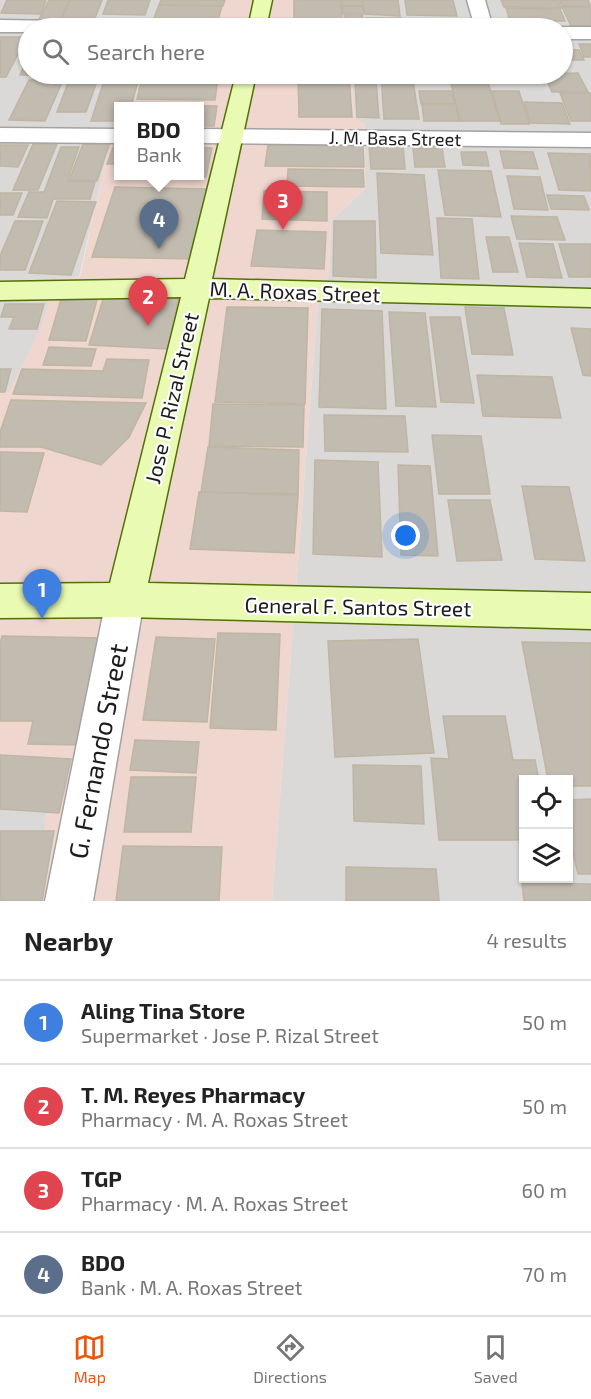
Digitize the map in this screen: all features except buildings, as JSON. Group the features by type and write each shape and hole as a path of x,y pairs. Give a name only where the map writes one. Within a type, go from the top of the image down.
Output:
{"street":[{"path":"259,18 263,0"},
{"path":"476,0 481,18"},
{"path":"0,26 18,26"},
{"path":"573,33 591,33"},
{"name":"Jose P. Rizal Street","path":"125,600 244,84"},
{"path":"0,135 114,136"},
{"name":"J. M. Basa Street","path":"204,136 591,140"},
{"name":"M. A. Roxas Street","path":"0,291 197,288 591,298"},
{"path":"0,601 125,600"},
{"name":"General F. Santos Street","path":"125,600 591,611"},
{"name":"G. Fernando Street","path":"69,901 125,600"}],"shaded area":[{"path":"0,0 163,0 159,18 18,18 18,84 140,84 134,102 114,102 114,136 104,167 79,277 57,279 41,329 9,392 0,393"},
{"path":"163,0 363,0 361,18 159,18"},
{"path":"363,0 591,0 591,901 272,901 318,301 329,273 331,221 366,188 355,119 353,84 573,84 573,18 361,18"},
{"path":"140,84 353,84 355,119 365,123 366,188 331,221 329,273 318,301 272,901 38,901 48,795 0,793 0,393 9,392 40,329 57,278 80,277 104,167 114,136 114,180 204,180 204,102 134,102"},
{"path":"0,793 48,795 38,901 0,901"}],"place":[{"name":"TGP","path":"283,230"},
{"name":"BDO","path":"159,249"},
{"name":"T. M. Reyes Pharmacy","path":"148,326"},
{"name":"Aling Tina Store","path":"42,619"}]}
